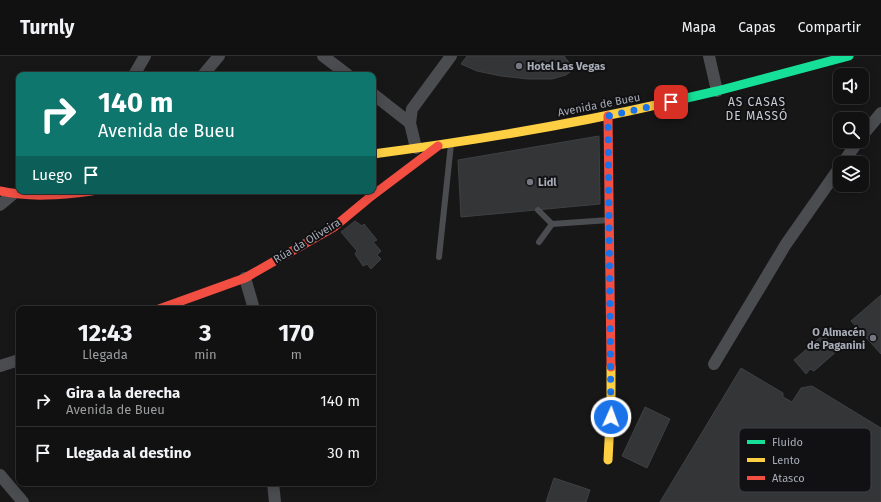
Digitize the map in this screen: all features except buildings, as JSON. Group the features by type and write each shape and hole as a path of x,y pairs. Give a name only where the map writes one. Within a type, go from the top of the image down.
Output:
{"street":[{"path":"136,72 145,56"},
{"path":"206,72 219,56"},
{"path":"324,56 344,72"},
{"path":"416,148 410,123 412,109 451,56"},
{"path":"708,56 717,91"},
{"name":"Avenida de Bueu","path":"376,154 439,145 608,116 717,91 849,56"},
{"path":"376,96 410,123"},
{"path":"869,128 881,113"},
{"path":"608,116 611,402 608,460"},
{"name":"Rúa da Oliveira","path":"376,193 439,145"},
{"path":"714,364 786,244 833,177"},
{"path":"0,191 12,195 28,194 55,196 70,194"},
{"name":"Rúa da Oliveira","path":"167,306 244,278 334,227 374,194"},
{"path":"0,205 12,195"},
{"path":"244,278 253,306"},
{"path":"0,366 16,361"},
{"path":"0,475 23,502"},
{"path":"273,486 275,502"}],"lane":[{"path":"439,256 451,143"},
{"path":"538,210 552,224 609,220"},
{"path":"539,242 552,224"}],"traffic: fast":[{"path":"665,103 717,91 849,56"}],"traffic: slow":[{"path":"376,154 520,132 665,103"},
{"path":"608,460 611,367"}],"traffic: jam":[{"path":"608,116 611,367"},
{"path":"376,193 438,146"},
{"path":"0,191 16,194"},
{"path":"18,194 66,194"},
{"path":"167,306 245,278 334,227 374,194"}],"place":[{"name":"Hotel Las Vegas","path":"519,66"},
{"name":"Lidl","path":"530,182"},
{"name":"O Almacén de Paganini","path":"873,338"}],"district":[{"name":"AS CASAS DE MASSÓ","path":"757,109"}],"route":[{"path":"611,417 608,116 671,102"}]}
